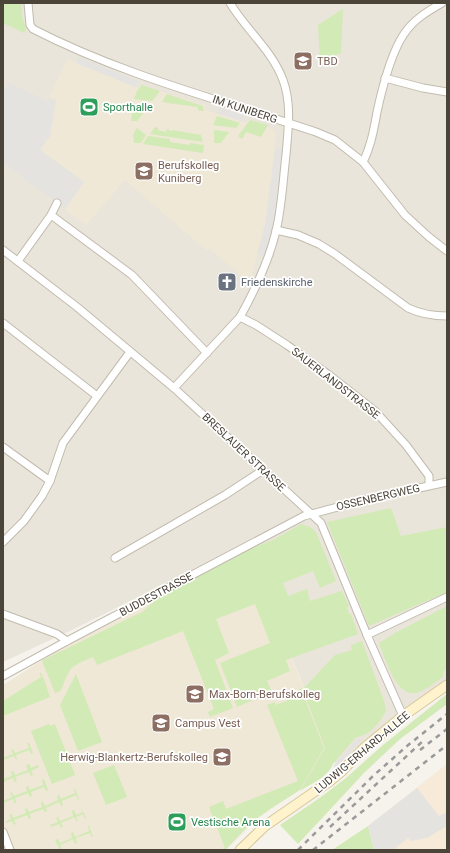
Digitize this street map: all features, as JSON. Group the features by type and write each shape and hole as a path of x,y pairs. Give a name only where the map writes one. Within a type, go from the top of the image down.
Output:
{"main road":[{"name":"LUDWIG-ERHARD-ALLEE","path":"240,850 265,826 330,781 364,748 403,716 447,685"}],"street":[{"name":"IM KUNIBERG","path":"28,3 30,25 33,28 76,49 143,75 316,132 335,140 363,162 405,215 447,251"},
{"path":"174,388 240,317 248,304 265,265 276,230 289,123 288,98 283,80 266,51 230,3"},
{"path":"363,162 371,142 385,78 390,63 404,34 423,15 442,3"},
{"path":"385,78 422,88 447,92"},
{"path":"18,261 52,215 57,203"},
{"path":"52,215 132,275 207,353"},
{"path":"276,230 298,235 319,244 335,254 408,308 418,313 433,316 447,316"},
{"name":"BRESLAUER STRASSE","path":"3,250 77,307 174,388 321,523 367,636 403,716"},
{"name":"SAUERLANDSTRASSE","path":"240,317 256,325 287,345 329,375 375,411 406,445 425,470 429,476 429,485"},
{"path":"3,323 97,396"},
{"path":"3,542 24,521 42,496 50,481 63,443 130,352"},
{"path":"3,447 50,481"},
{"path":"115,558 225,495 263,470"},
{"name":"OSSENBERGWEG","path":"310,514 447,482"},
{"name":"BUDDESTRASSE","path":"3,676 310,514"},
{"path":"367,636 447,597"},
{"path":"3,614 57,634 67,641"},
{"path":"3,832 10,850"}],"shaded area":[{"path":"3,3 447,3 447,686 336,764 245,544 70,631 3,662"},
{"name":"TBD","path":"309,54 313,60 299,67 294,63 301,56 302,58"},
{"path":"79,57 138,81 135,87 76,63"},
{"name":"Berufskolleg Kuniberg","path":"67,59 139,88 142,85 206,106 205,110 248,123 250,121 275,130 275,148 265,225 250,283 209,248 207,251 125,180 86,225 3,163 3,92 9,82 48,101"},
{"path":"9,82 48,101 50,98 56,100 50,136 40,150 84,182 65,209 3,163 3,92"},
{"path":"218,107 244,115 242,121 216,113"},
{"path":"275,148 283,149 273,228 265,257 257,254 265,225"},
{"name":"Campus Vest","path":"246,545 334,761 331,768 258,818 226,850 3,850 3,685 69,643"},
{"path":"358,739 363,739 334,770 334,765"},
{"path":"447,764 447,850 374,850 368,826"},
{"path":"417,788 439,816 447,812 447,826 427,838 411,841 408,838 393,850 374,850 368,826"}],"green space":[{"path":"3,3 21,3 22,15 26,29 24,33 3,23"},
{"path":"343,9 341,53 320,61 318,25"},
{"path":"142,85 160,91 152,101 134,99 137,91"},
{"path":"167,94 203,106 204,111 199,111 197,107 162,102"},
{"path":"133,108 146,110 137,121 131,121"},
{"path":"217,116 240,123 236,128 213,125"},
{"path":"250,120 268,125 261,137 246,132 242,139 238,136"},
{"path":"155,127 158,128 158,130 166,132 167,129 170,131 172,130 201,135 203,142 150,134"},
{"path":"137,128 146,135 141,143 134,143 133,135"},
{"path":"214,130 229,132 221,143 214,143"},
{"path":"148,136 170,139 170,142 189,145 190,143 204,145 203,153 143,144"},
{"path":"391,508 401,536 447,527 447,592 369,626 327,522"},
{"path":"301,524 310,527 316,532 336,581 320,588 313,571 283,583 288,596 307,589 310,601 342,591 349,606 347,608 349,614 351,614 358,634 286,660 290,671 267,681 272,692 237,707 220,663 270,643 255,604 216,619 229,653 215,660 233,708 210,717 208,712 214,709 183,631 97,665 93,657 75,665 67,675 60,691 55,693 42,661 43,660 142,612 158,598 242,552 273,540"},
{"path":"447,606 447,669 443,672 443,677 426,688 416,693 409,693 397,683 392,675 379,643"},
{"path":"362,641 384,701 386,711 378,724 370,731 356,737 328,772 300,791 325,748 304,693 300,694 298,690 305,687 335,655 352,650 351,645"},
{"path":"39,673 41,673 44,679 50,697 3,716 3,701 41,677"},
{"path":"76,674 102,742 78,751 60,705"},
{"path":"303,694 324,748 300,790 256,819 225,850 220,850 225,848 209,807 223,801 226,809 298,781 267,705 275,702 276,705"},
{"path":"447,694 447,704 400,739 364,773 298,844 280,825 346,778 383,745"},
{"path":"49,724 50,726 55,724 75,775 52,784 31,731"},
{"path":"27,743 29,743 33,753 31,754 29,750 16,755 16,760 14,756 3,760 3,758 13,754 11,750 13,749 15,753 29,748"},
{"path":"29,764 31,768 38,765 39,767 31,771 33,775 31,776 29,772 15,777 17,781 15,782 13,778 3,782 3,779 12,776 11,771 13,771 15,775 28,770 26,765"},
{"path":"114,765 127,797 106,805 93,773"},
{"path":"44,779 48,790 46,791 44,787 31,792 32,796 30,797 28,793 15,798 16,803 14,803 13,799 3,803 3,801 12,797 10,793 12,792 14,796 27,791 26,787 28,786 30,790 43,785 42,780"},
{"path":"75,788 79,800 76,795 62,801 63,805 61,806 59,802 46,808 47,812 43,809 30,814 31,818 29,819 27,815 14,820 16,824 14,825 12,821 6,823 6,821 11,819 9,815 12,814 13,818 26,813 25,809 27,808 29,812 42,807 41,802 43,802 45,806 58,800 57,796 59,795 61,799 75,793"},
{"path":"81,807 86,818 85,819 83,814 76,817 78,821 76,821 74,817 61,823 63,827 61,828 59,824 51,827 50,825 58,822 56,818 58,817 60,821 73,816 72,811 74,810 76,815 83,812"},
{"path":"88,826 93,837 90,833 76,838 77,843 75,844 73,839 60,845 62,849 60,850 55,840 58,839 60,843 72,838 71,833 73,832 75,837 89,831"},
{"path":"368,826 374,850 332,850"}],"railway":[{"path":"298,850 373,776 447,714"},
{"path":"420,750 447,729"},
{"path":"330,827 424,740"},
{"path":"313,850 447,745"}],"place":[{"name":"TBD","path":"303,61"},
{"name":"Sporthalle","path":"89,107"},
{"name":"Berufskolleg Kuniberg","path":"144,171"},
{"name":"Friedenskirche","path":"227,282"},
{"name":"Max-Born-Berufskolleg","path":"195,694"},
{"name":"Campus Vest","path":"161,723"},
{"name":"Herwig-Blankertz-Berufskolleg","path":"222,757"},
{"name":"Vestische Arena","path":"177,822"}]}
